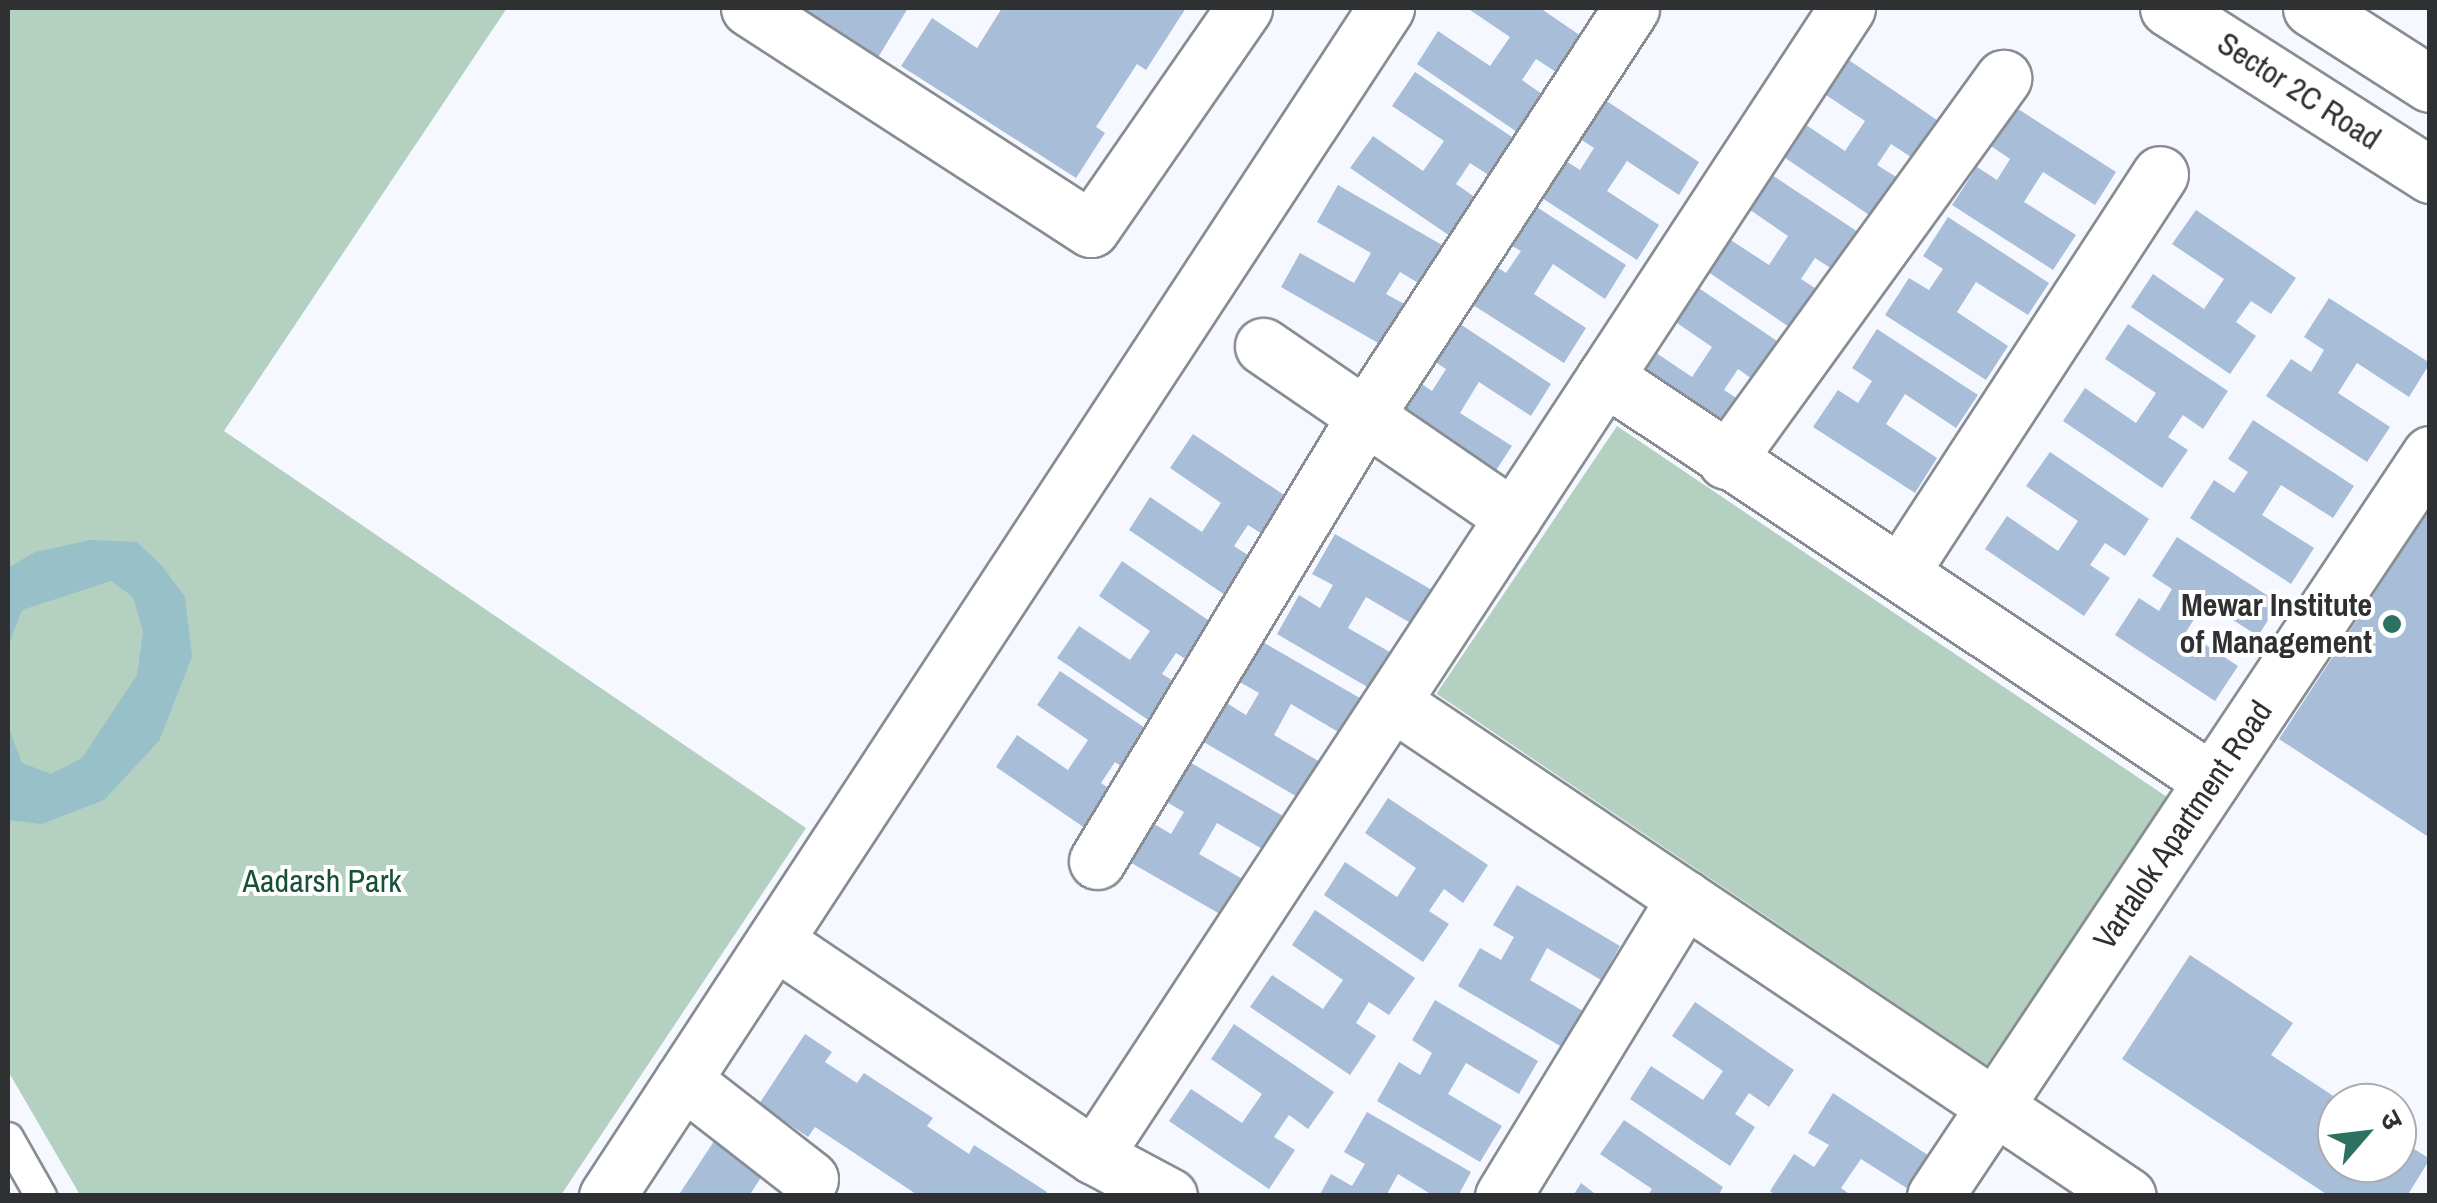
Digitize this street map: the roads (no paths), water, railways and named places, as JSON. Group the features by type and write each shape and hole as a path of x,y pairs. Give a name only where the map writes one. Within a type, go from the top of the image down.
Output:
{"street":[{"path":"749,8 1090,229 1244,8"},
{"path":"606,1196 1386,8"},
{"path":"1097,861 1364,418 1631,8"},
{"path":"1094,1156 1847,8"},
{"name":"Sector 2C Road","path":"2168,8 2244,28 2430,175"},
{"path":"2311,8 2430,84"},
{"path":"1726,461 2004,78"},
{"path":"1900,574 2160,174"},
{"path":"1263,346 1513,517"},
{"path":"1604,377 2212,781"},
{"name":"Vartalok Apartment Road","path":"1935,1196 2430,454"},
{"path":"1392,702 2128,1196"},
{"path":"1503,1196 1685,898"},
{"path":"775,941 1094,1156 1169,1196"},
{"path":"683,1080 811,1190"}],"lane":[{"path":"8,1138 40,1196"}],"water":[{"path":"91,540 137,542 163,567 185,597 192,657 159,741 104,800 42,824 8,820 8,726 22,763 51,774 82,758 137,675 143,632 133,597 111,581 22,610 8,646 8,568 35,552"}],"place":[{"name":"Mewar Institute of Management","path":"2392,624"}],"park label":[{"name":"Aadarsh Park","path":"322,881"}]}
